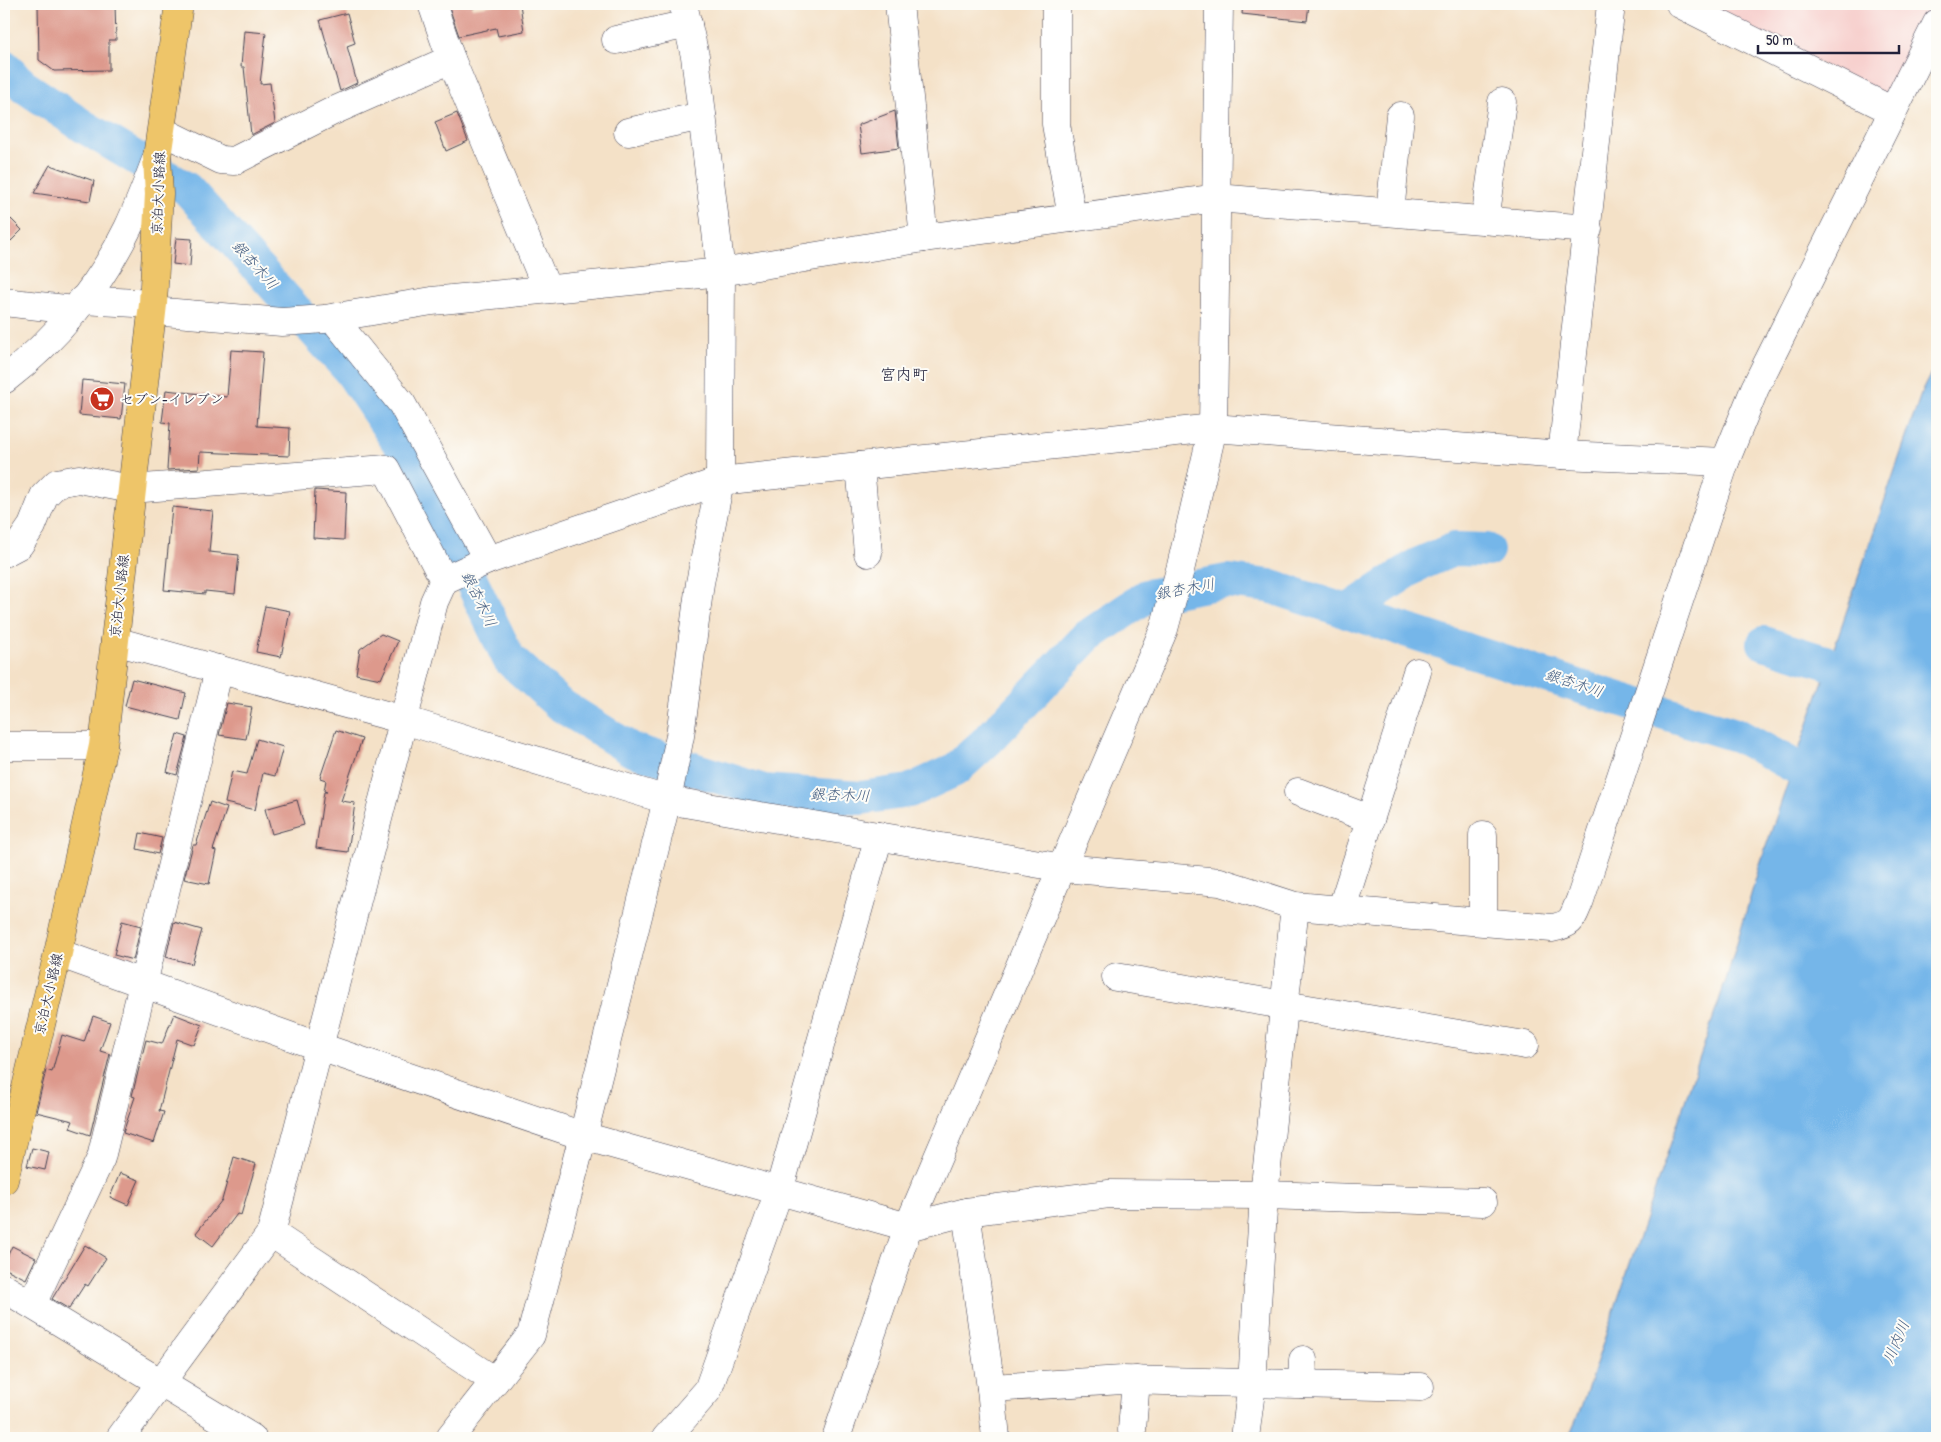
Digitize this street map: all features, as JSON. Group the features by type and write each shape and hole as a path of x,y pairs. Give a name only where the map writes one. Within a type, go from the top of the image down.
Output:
{"main road":[{"name":"京泊大小路線","path":"4,1180 58,954 103,746 152,308 153,189 179,4"}],"street":[{"path":"432,4 451,59 546,290"},
{"path":"899,4 924,238"},
{"path":"1056,4 1056,124 1072,218"},
{"path":"836,1438 908,1227 1164,630 1213,428 1219,4"},
{"path":"1562,456 1611,4"},
{"path":"1680,4 1893,111"},
{"path":"450,1438 531,1335 667,800 680,736 700,583 720,481 721,272 695,56 685,14 616,40"},
{"path":"114,641 404,720 667,800 1062,868 1220,882 1295,906 1552,928 1566,925 1573,917 1725,462 1755,388 1937,23"},
{"path":"159,144 221,160 234,161 331,112 451,59"},
{"path":"1485,220 1502,102"},
{"path":"628,132 702,116"},
{"path":"1390,212 1400,116"},
{"path":"4,380 44,345 78,305 108,264 153,189"},
{"path":"4,302 152,308 282,322 329,319 432,301 721,272 924,238 1217,198 1588,229"},
{"path":"329,319 402,404 488,560"},
{"path":"120,1438 271,1233 434,602 444,580 488,560 720,481 1213,428 1562,456 1725,462"},
{"path":"860,466 868,553"},
{"path":"4,553 19,545 32,526 44,496 57,483 80,479 131,489 386,469 444,580"},
{"path":"32,1304 102,1158 218,670"},
{"path":"1341,911 1417,672"},
{"path":"4,746 103,746"},
{"path":"1298,792 1370,819"},
{"path":"1483,921 1484,835"},
{"path":"666,1438 708,1390 778,1191 878,836"},
{"path":"1245,1438 1252,1383 1264,1195 1295,906"},
{"path":"58,954 320,1047 583,1136 908,1227 966,1212 1109,1194 1264,1195 1483,1202"},
{"path":"1116,977 1525,1045"},
{"path":"966,1212 991,1388 996,1438"},
{"path":"271,1233 495,1381"},
{"path":"4,1288 252,1438"},
{"path":"991,1388 1136,1380 1252,1383 1302,1372 1420,1387"},
{"path":"1132,1430 1136,1380"}],"shaded area":[{"path":"1693,4 1933,4 1888,96"}],"water":[{"name":"川内川","path":"1937,361 1937,1438 1568,1438 1581,1408 1726,980 1760,864 1922,391"}],"building":[{"path":"38,4 115,4 116,40 109,40 109,70 54,71 39,60"},
{"path":"448,4 471,4 472,8 501,4 520,4 524,31 498,36 496,28 459,36"},
{"path":"1243,4 1309,4 1307,21 1242,14"},
{"path":"347,13 355,43 347,46 357,83 340,91 320,20"},
{"path":"244,31 266,33 260,84 270,83 275,123 251,135 244,67 241,67"},
{"path":"895,111 899,148 862,153 858,125"},
{"path":"457,113 468,141 446,151 435,122"},
{"path":"50,165 94,181 90,201 34,193"},
{"path":"11,219 22,230 11,241 4,233 4,226"},
{"path":"176,238 192,239 190,266 173,264"},
{"path":"231,350 263,352 257,426 290,428 289,456 200,452 199,468 167,470 170,423 162,422 166,390 227,397"},
{"name":"セブン-イレブン","path":"82,380 125,384 121,419 79,415"},
{"path":"315,490 346,492 344,540 313,538"},
{"path":"172,507 213,511 209,552 239,555 235,594 205,591 205,594 164,590"},
{"path":"265,606 290,611 281,657 256,652"},
{"path":"381,634 398,641 381,679 356,674 360,649"},
{"path":"132,679 186,693 180,720 125,706"},
{"path":"227,703 252,707 246,739 219,735"},
{"path":"336,730 362,739 341,801 355,803 348,852 316,848 324,792 327,792 324,791 326,780 320,778"},
{"path":"177,734 187,737 177,775 167,772"},
{"path":"257,739 283,747 275,776 263,773 255,810 225,803 232,771 247,774"},
{"path":"297,800 304,825 272,834 265,809"},
{"path":"210,802 227,808 213,850 216,851 209,884 184,879 193,845 196,845"},
{"path":"140,833 162,838 158,854 137,849"},
{"path":"122,921 141,926 133,960 114,955"},
{"path":"174,922 202,930 192,964 166,957"},
{"path":"174,1014 202,1025 194,1045 177,1039 159,1111 164,1112 154,1143 123,1133 135,1097 132,1096 146,1040 162,1044"},
{"path":"93,1016 110,1022 100,1051 110,1054 90,1135 70,1128 73,1121 36,1112 46,1070 52,1072 62,1035 84,1042"},
{"path":"32,1148 49,1152 45,1170 27,1166"},
{"path":"234,1157 256,1164 241,1215 237,1214 213,1246 196,1233 222,1200"},
{"path":"120,1173 139,1180 128,1205 110,1197"},
{"path":"85,1245 106,1258 88,1286 85,1284 69,1309 52,1299"},
{"path":"12,1246 36,1258 26,1279 4,1268"}],"waterway":[{"name":"銀杏木川","path":"4,66 25,87 83,126 187,189 351,372 419,473 509,659 559,704 632,750 764,791 861,798 909,791 955,770 988,740 1088,636 1147,596 1227,581 1269,586 1739,736 1834,788"},
{"path":"1346,612 1417,565 1455,549 1487,550"},
{"path":"1764,643 1841,667 1864,692"}],"place":[{"name":"セブン-イレブン","path":"102,399"}],"district":[{"name":"宮内町","path":"904,374"}]}
